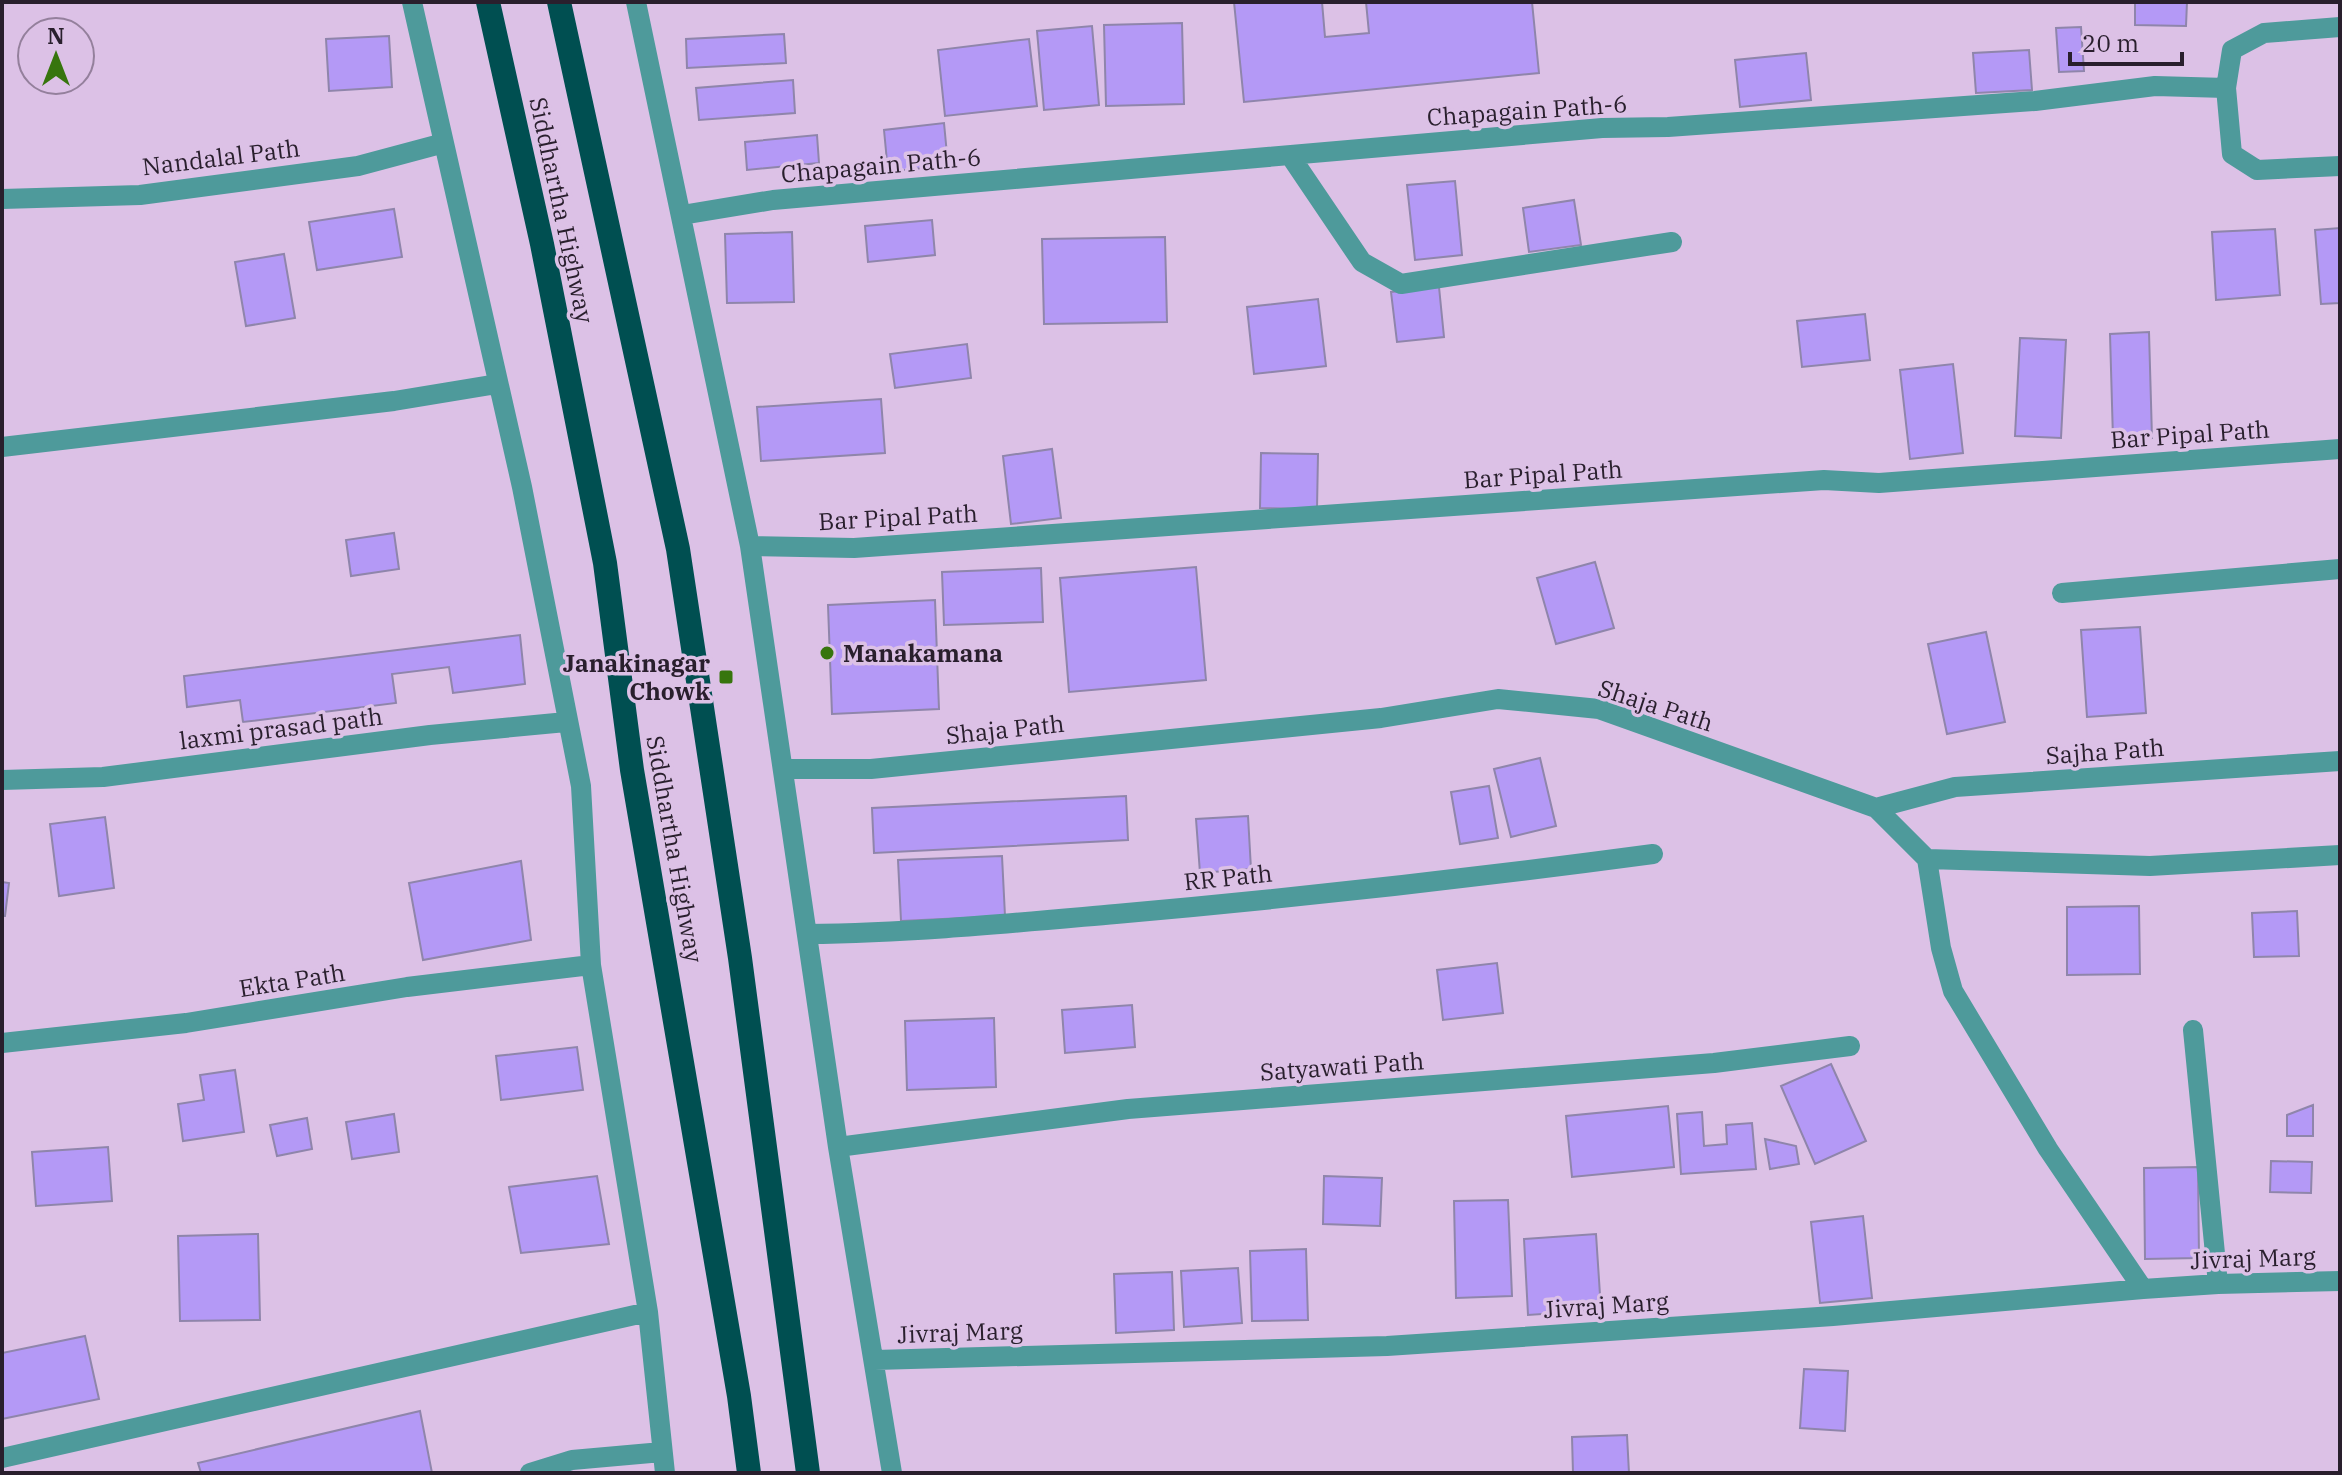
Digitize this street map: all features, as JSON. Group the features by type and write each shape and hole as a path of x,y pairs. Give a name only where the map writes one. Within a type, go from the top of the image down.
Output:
{"highway":[{"name":"Siddhartha Highway","path":"488,2 542,244 605,563 629,752 739,1396 749,1473"},
{"name":"Siddhartha Highway","path":"559,2 678,549 740,958 795,1393 808,1473"}],"street":[{"path":"412,2 522,487 581,786 591,965 648,1312 665,1473"},
{"path":"638,3 750,546 838,1147 892,1473"},
{"path":"2340,27 2264,33 2243,44 2232,50 2226,88 2232,154 2257,170 2340,166"},
{"name":"Chapagain Path-6","path":"682,215 773,200 1602,128 1668,127 2035,101 2155,86 2226,88"},
{"name":"Nandalal Path","path":"2,199 140,195 358,166 444,143"},
{"path":"1291,157 1362,262 1401,284 1672,242"},
{"path":"2,447 394,401 497,384"},
{"name":"Bar Pipal Path","path":"750,546 854,548 1808,481 1879,483 2340,449"},
{"path":"2062,593 2340,569"},
{"name":"Shaja Path","path":"784,769 871,769 1381,718 1498,699 1599,709 1876,808 1927,859"},
{"name":"laxmi prasad path","path":"2,780 103,777 430,735 566,722"},
{"name":"Sajha Path","path":"1876,808 1955,787 2340,761"},
{"name":"RR Path","path":"807,934 900,933 1194,907 1441,882 1653,854"},
{"path":"2143,1289 2048,1149 1953,991 1941,948 1927,859 2150,866 2340,855"},
{"name":"Ekta Path","path":"2,1043 186,1023 407,987 591,965"},
{"path":"2193,1030 2218,1284"},
{"name":"Satyawati Path","path":"838,1147 1128,1109 1699,1064 1850,1046"},
{"name":"Jivraj Marg","path":"875,1360 1387,1346 1833,1316 2143,1289 2340,1281"},
{"path":"2,1458 648,1312"},
{"path":"530,1473 572,1460 662,1452"}],"building":[{"path":"1234,2 1322,2 1325,37 1369,33 1366,2 1532,2 1539,73 1244,102"},
{"path":"2135,2 2187,2 2186,26 2135,25"},
{"path":"1182,23 1184,104 1106,106 1104,25"},
{"path":"1092,26 1099,105 1044,110 1037,31"},
{"path":"2081,27 2084,71 2059,72 2056,28"},
{"path":"784,34 786,63 687,68 686,39"},
{"path":"389,36 392,87 329,91 326,39"},
{"path":"1029,39 1037,106 945,116 938,50"},
{"path":"2029,50 2032,90 1976,93 1973,53"},
{"path":"1806,53 1811,100 1740,107 1735,60"},
{"path":"793,80 795,113 699,120 696,88"},
{"path":"944,123 948,165 888,172 884,130"},
{"path":"817,135 819,163 747,170 745,142"},
{"path":"1455,181 1462,255 1415,260 1407,185"},
{"path":"1574,200 1581,245 1529,252 1523,208"},
{"path":"394,209 402,257 317,270 309,222"},
{"path":"932,220 935,255 868,262 865,226"},
{"path":"2340,228 2340,303 2321,304 2315,230"},
{"path":"2275,229 2280,295 2216,300 2212,232"},
{"path":"792,232 794,302 727,303 725,234"},
{"path":"1165,237 1167,322 1044,324 1042,239"},
{"path":"284,254 295,318 246,326 235,262"},
{"path":"1439,287 1444,337 1397,342 1391,292"},
{"path":"1318,299 1326,366 1254,374 1247,307"},
{"path":"1865,314 1870,360 1802,367 1797,321"},
{"path":"2149,332 2152,438 2113,439 2110,334"},
{"path":"2020,338 2066,340 2061,438 2015,436"},
{"path":"967,344 971,378 895,388 890,354"},
{"path":"1953,364 1963,453 1910,459 1900,370"},
{"path":"881,399 885,453 761,461 757,407"},
{"path":"1052,449 1061,518 1011,524 1003,456"},
{"path":"1261,453 1318,454 1317,509 1260,508"},
{"path":"394,533 399,569 351,576 346,540"},
{"path":"1595,562 1614,628 1556,644 1537,578"},
{"path":"1196,567 1206,680 1069,692 1060,578"},
{"path":"1041,568 1043,622 944,625 942,572"},
{"path":"935,600 939,709 832,714 828,605"},
{"path":"2140,627 2146,713 2087,717 2081,630"},
{"path":"1986,632 2005,722 1947,734 1928,644"},
{"path":"520,635 525,684 453,693 449,667 392,674 396,703 243,722 240,700 187,707 184,676"},
{"path":"1540,758 1556,826 1511,837 1494,769"},
{"path":"1489,786 1498,838 1460,844 1451,792"},
{"path":"1126,796 1128,840 874,853 872,808"},
{"path":"1248,816 1251,869 1200,873 1196,819"},
{"path":"105,817 114,888 59,896 50,824"},
{"path":"1002,856 1005,916 901,921 898,860"},
{"path":"521,861 531,940 423,960 409,883"},
{"path":"2,882 9,883 5,916 2,916"},
{"path":"2139,906 2140,974 2067,975 2067,907"},
{"path":"2297,911 2299,956 2254,957 2252,913"},
{"path":"1497,963 1503,1013 1443,1020 1437,970"},
{"path":"1132,1005 1135,1047 1065,1053 1062,1010"},
{"path":"994,1018 996,1087 907,1090 905,1021"},
{"path":"577,1047 583,1090 501,1100 496,1056"},
{"path":"1831,1064 1866,1141 1815,1164 1781,1086"},
{"path":"235,1070 244,1132 183,1141 178,1104 204,1100 200,1075"},
{"path":"2313,1105 2313,1136 2287,1136 2287,1115"},
{"path":"1668,1106 1674,1167 1572,1177 1566,1116"},
{"path":"1702,1112 1704,1146 1727,1144 1726,1125 1752,1123 1756,1169 1681,1174 1677,1114"},
{"path":"394,1114 399,1152 352,1159 346,1122"},
{"path":"307,1118 312,1149 277,1156 270,1125"},
{"path":"1765,1139 1796,1146 1799,1164 1770,1169"},
{"path":"108,1147 112,1201 36,1206 32,1152"},
{"path":"2271,1161 2312,1162 2311,1193 2270,1192"},
{"path":"2198,1167 2199,1258 2145,1259 2144,1168"},
{"path":"597,1176 609,1244 521,1253 509,1187"},
{"path":"1324,1176 1382,1178 1380,1226 1323,1224"},
{"path":"1508,1200 1512,1296 1456,1298 1454,1201"},
{"path":"1863,1216 1872,1298 1820,1303 1811,1222"},
{"path":"258,1234 260,1320 180,1321 178,1236"},
{"path":"1596,1234 1601,1310 1528,1315 1524,1239"},
{"path":"1306,1249 1308,1320 1252,1321 1250,1251"},
{"path":"1238,1268 1242,1323 1184,1327 1181,1271"},
{"path":"1172,1272 1174,1330 1116,1333 1114,1274"},
{"path":"85,1336 99,1399 2,1419 2,1353"},
{"path":"1804,1369 1848,1371 1845,1431 1800,1428"},
{"path":"420,1411 432,1473 201,1473 198,1463"},
{"path":"1627,1435 1629,1473 1573,1473 1572,1437"}],"place":[{"name":"Manakamana","path":"827,653"},
{"name":"Janakinagar Chowk","path":"726,677"}]}
